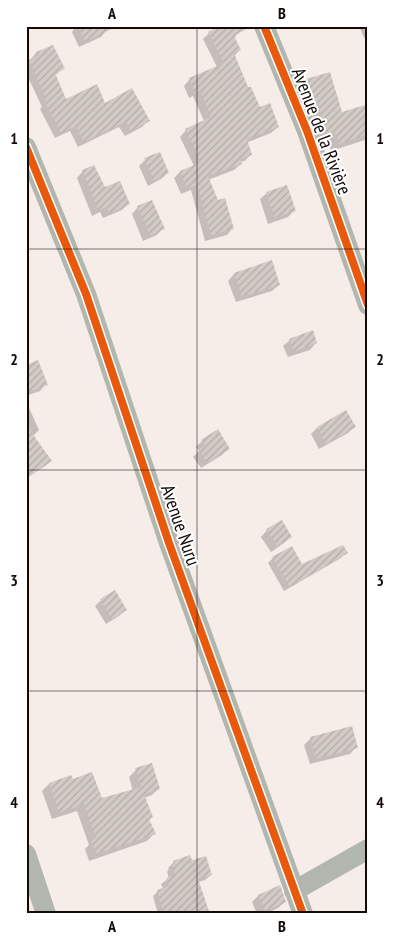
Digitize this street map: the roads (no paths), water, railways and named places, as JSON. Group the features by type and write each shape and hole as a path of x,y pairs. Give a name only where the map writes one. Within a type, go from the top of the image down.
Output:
{"street":[{"name":"Avenue de la Rivière","path":"264,26 307,131 368,305"},
{"name":"Avenue Nuru","path":"26,147 86,294 169,543 303,914"},
{"path":"294,891 368,849"},
{"path":"26,854 46,914"}]}
